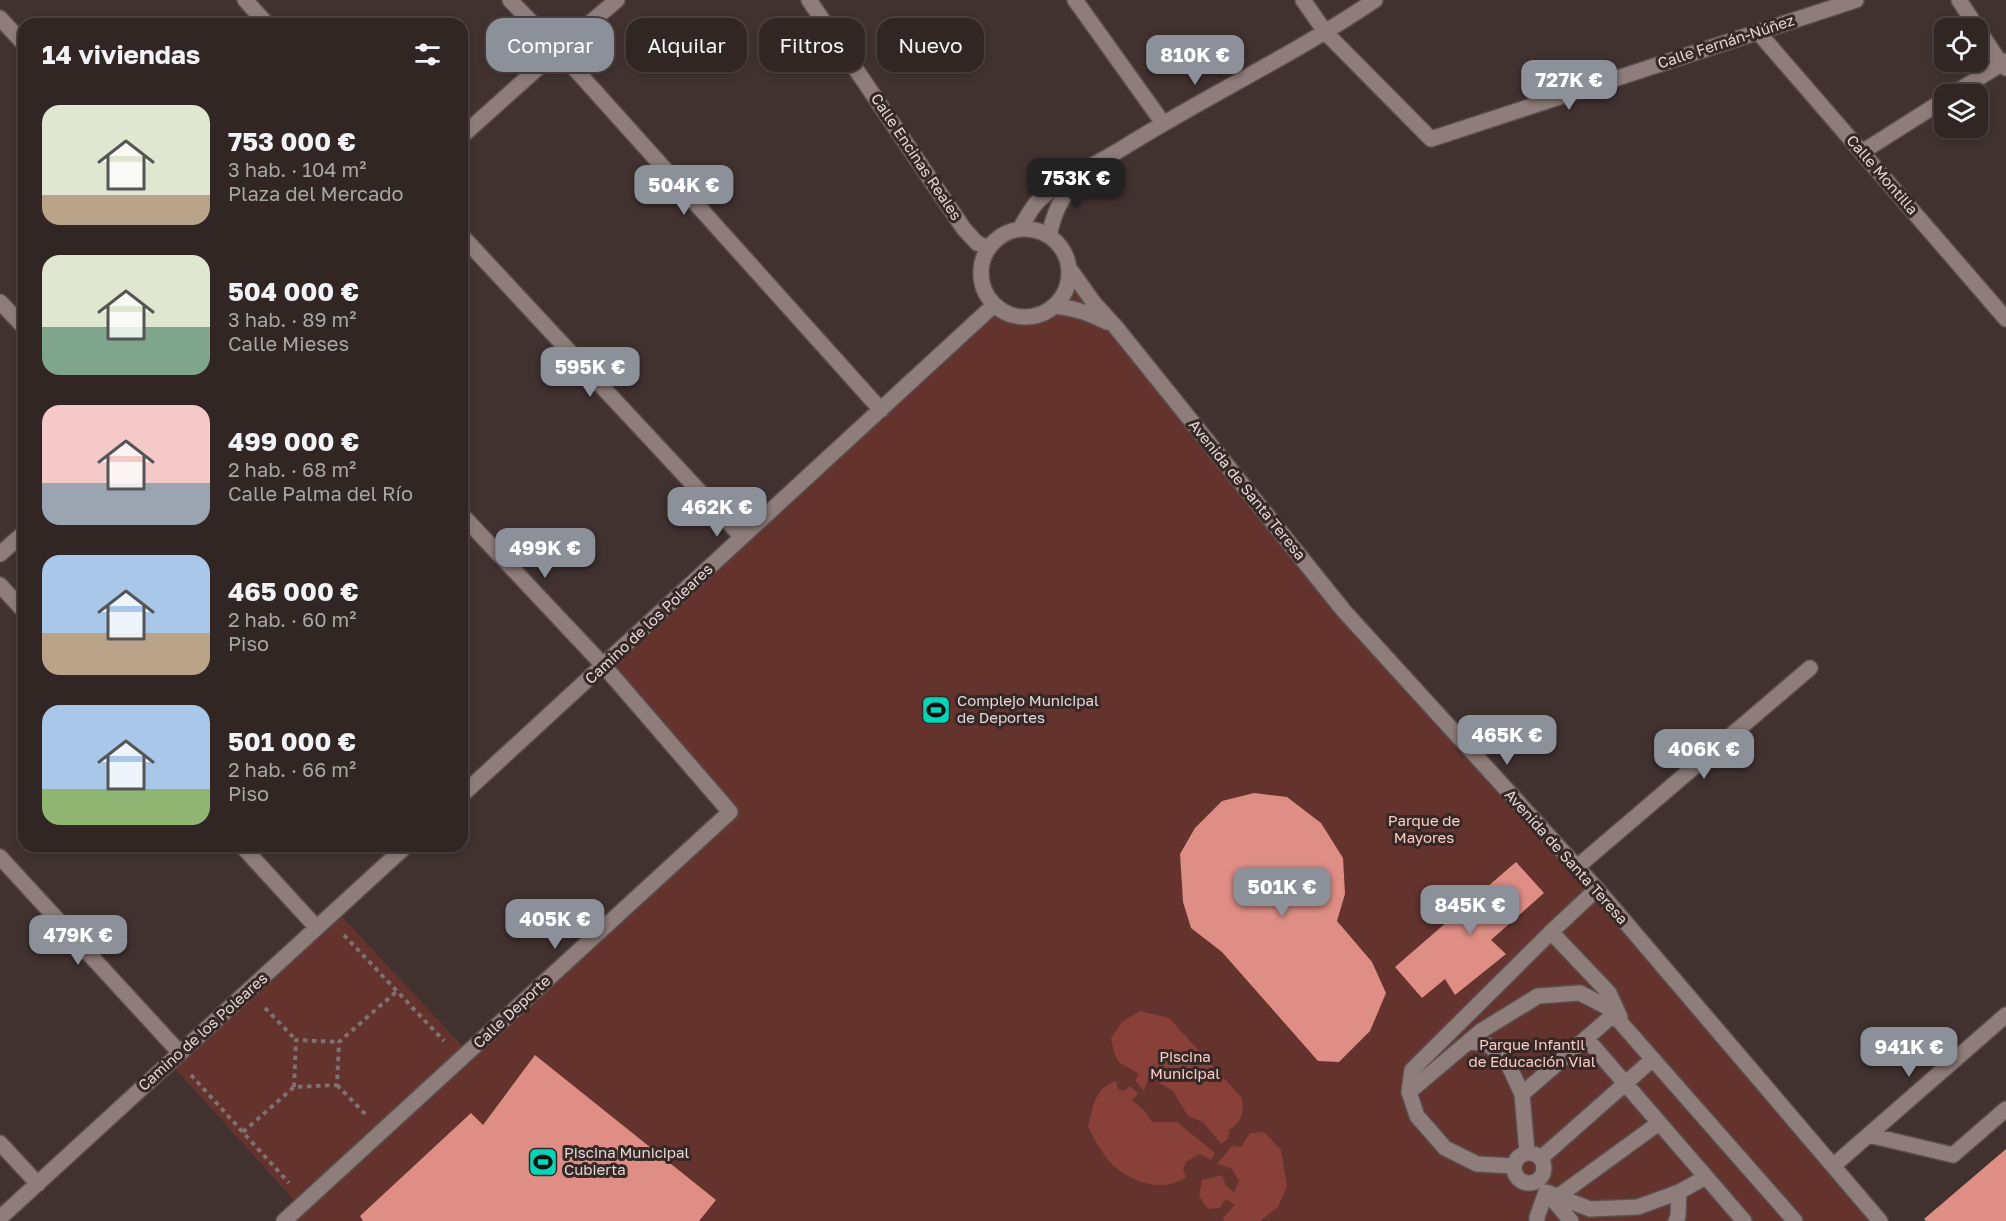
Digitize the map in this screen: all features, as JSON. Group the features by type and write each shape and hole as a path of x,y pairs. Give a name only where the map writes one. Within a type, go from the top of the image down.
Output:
{"street":[{"path":"245,0 262,18"},
{"path":"510,0 527,18"},
{"path":"596,18 617,0"},
{"name":"Calle Encinas Reales","path":"809,0 964,229 977,243 988,248"},
{"path":"1076,0 1163,123"},
{"path":"1303,0 1326,33"},
{"path":"1020,229 1029,211 1056,186 1163,123 1326,33 1375,0"},
{"name":"Calle Fernán-Núñez","path":"1326,33 1431,139 1856,0"},
{"path":"1959,0 2004,65 1971,84"},
{"path":"0,18 18,38"},
{"name":"Calle Montilla","path":"1758,32 2006,319"},
{"path":"468,131 533,72"},
{"path":"578,72 881,410"},
{"path":"1862,152 1934,106"},
{"path":"1049,236 1053,216 1066,192 1083,172"},
{"path":"1020,229 1040,231 1049,236 1059,244 1066,255 1069,268 1066,290 1055,306 1040,315 1023,317 1009,314 994,305 985,292 981,278 982,263 988,248 1007,232 1020,229"},
{"path":"468,242 742,537"},
{"name":"Avenida de Santa Teresa","path":"1069,268 1094,303 1115,326 1344,611 1597,889 1880,1221"},
{"path":"0,302 18,321"},
{"name":"Camino de los Poleares","path":"468,788 604,666 994,305"},
{"name":"Avenida de Santa Teresa","path":"1055,306 1069,307 1094,315 1115,326"},
{"path":"468,521 604,666"},
{"path":"0,554 18,538"},
{"path":"0,585 18,604"},
{"name":"Calle Deporte","path":"284,1221 730,812 604,666"},
{"path":"1576,867 1810,668"},
{"path":"248,852 322,923"},
{"name":"Camino de los Poleares","path":"0,1218 399,852"},
{"path":"0,857 178,1056"},
{"path":"1514,1166 1478,1164 1445,1148 1417,1116 1409,1092 1412,1070 1597,889"},
{"path":"1551,932 1609,993 1625,1028"},
{"path":"1409,1092 1481,1031 1538,996 1580,993 1607,1007 1795,1221"},
{"path":"1522,1094 1613,1015"},
{"path":"1833,1166 2006,1015"},
{"path":"1586,1038 1744,1221"},
{"path":"1469,1041 1490,1046 1508,1064 1522,1094 1534,1155 1544,1168 1547,1190 1537,1221"},
{"path":"1653,1059 1625,1084 1534,1155 1518,1157 1514,1166 1515,1175 1522,1182 1532,1183 1590,1209 1638,1207 1678,1192 1706,1177"},
{"path":"1869,1135 1953,1155 2006,1109"},
{"path":"1547,1190 1659,1123"},
{"path":"0,1143 38,1184"},
{"path":"1547,1190 1571,1221"},
{"path":"1676,1221 1678,1192"}],"path":[{"path":"322,923 397,991 461,1059"},
{"path":"248,992 296,1040 339,1042 397,991"},
{"path":"294,1087 296,1040"},
{"path":"339,1042 337,1085 381,1131"},
{"path":"178,1056 306,1201"},
{"path":"243,1132 294,1087 337,1085"}],"green space":[{"name":"Complejo Municipal de Deportes","path":"1069,279 1344,611 1880,1221 284,1221 299,1206 170,1063 336,910 468,1052 730,812 604,666 994,305 1005,313 1017,317 1029,318 1039,315 1058,302"}],"shaded area":[{"path":"1140,1011 1169,1018 1242,1098 1241,1117 1229,1130 1228,1139 1221,1144 1203,1122 1188,1116 1173,1091 1148,1079 1144,1091 1135,1080 1139,1074 1117,1059 1111,1038 1122,1022"},
{"path":"1116,1081 1118,1089 1124,1091 1130,1086 1138,1094 1132,1100 1146,1112 1152,1122 1177,1122 1215,1153 1211,1160 1200,1154 1186,1162 1183,1170 1186,1177 1165,1185 1142,1182 1121,1172 1105,1156 1088,1127 1093,1106 1099,1094 1103,1088"},
{"path":"1264,1132 1281,1150 1287,1186 1278,1207 1260,1221 1224,1221 1223,1218 1235,1205 1226,1199 1220,1208 1208,1209 1199,1196 1202,1180 1222,1175 1226,1186 1234,1192 1239,1181 1231,1168 1217,1164 1232,1146 1241,1147 1250,1133"}],"building":[{"path":"1254,793 1287,797 1321,823 1343,858 1345,894 1337,921 1372,962 1386,993 1370,1031 1339,1062 1318,1061 1222,952 1191,928 1183,902 1180,854 1195,828 1222,801"},
{"path":"1516,862 1544,893 1491,940 1506,954 1455,995 1445,979 1422,998 1395,967"},
{"name":"Piscina Municipal Cubierta","path":"535,1055 716,1200 699,1221 363,1221 360,1216 471,1113 483,1125"},
{"path":"2006,1149 2006,1221 1926,1221 1924,1219"}],"place":[{"name":"Complejo Municipal de Deportes","path":"936,710"},
{"name":"Piscina Municipal Cubierta","path":"543,1162"}],"park label":[{"name":"Parque de Mayores","path":"1424,830"},
{"name":"Parque Infantil de Educación Vial","path":"1532,1054"},
{"name":"Piscina Municipal","path":"1185,1066"}]}
